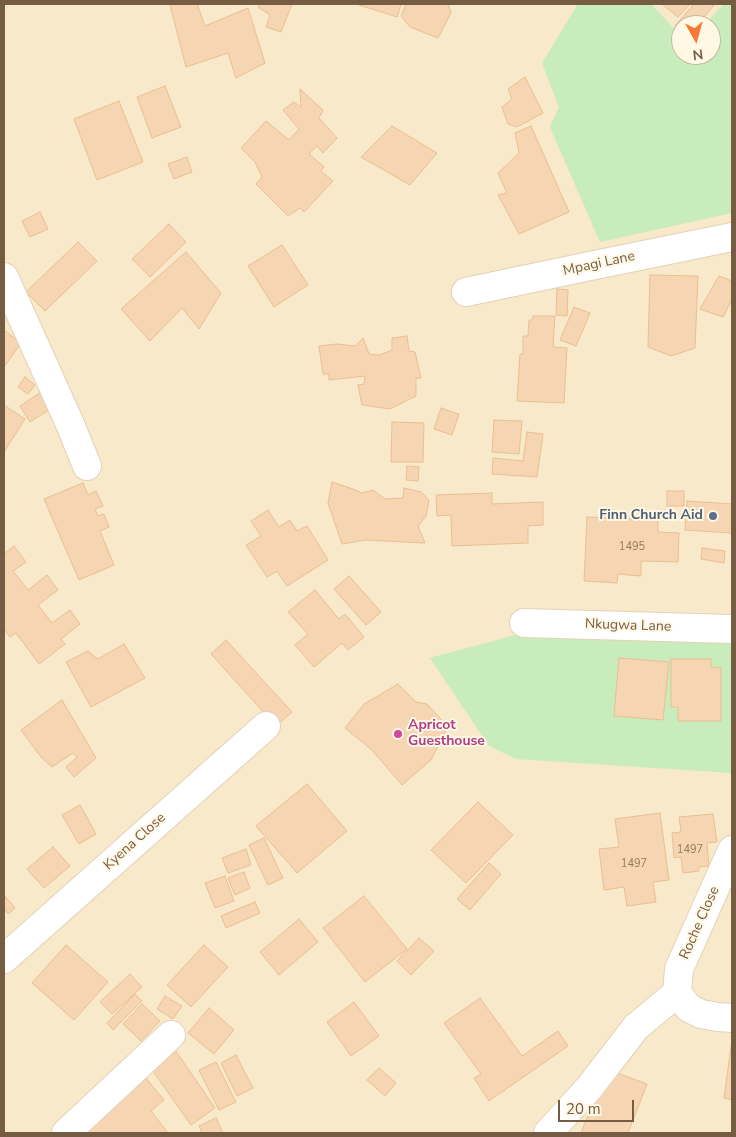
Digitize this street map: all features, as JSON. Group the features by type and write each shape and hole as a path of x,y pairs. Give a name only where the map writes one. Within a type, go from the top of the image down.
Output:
{"street":[{"name":"Mpagi Lane","path":"466,292 732,237"},
{"path":"4,277 87,466"},
{"name":"Nkugwa Lane","path":"524,623 732,629"},
{"name":"Kyena Close","path":"4,959 266,726"},
{"name":"Roche Close","path":"678,981 732,850"},
{"path":"548,1133 589,1088 636,1027 678,981 689,1008 701,1014 718,1018 732,1018"},
{"path":"66,1133 171,1035"}],"shaded area":[{"path":"4,4 732,4 732,1133 4,1133"}],"green space":[{"path":"578,4 651,4 671,25 671,65 721,65 721,15 714,15 724,4 732,4 732,213 600,242 550,127 559,107 542,63"},
{"path":"519,634 732,639 732,773 516,759 489,746 430,658"}],"building":[{"path":"197,4 205,26 248,8 265,63 236,78 228,53 186,67 170,5"},
{"path":"260,4 292,4 281,32 266,27 270,15 258,7"},
{"path":"356,4 401,4 397,17"},
{"path":"406,4 448,4 451,13 438,38 410,27 401,16"},
{"path":"662,4 690,4 680,15 676,15"},
{"path":"694,4 715,4 706,15 684,15"},
{"path":"525,77 543,113 517,127 508,124 502,107 512,99 508,89"},
{"path":"165,86 181,127 152,138 137,97"},
{"path":"300,89 323,110 319,118 337,138 323,153 317,146 309,154 324,167 321,171 333,181 304,212 300,208 288,216 256,184 262,177 255,162 241,148 266,121 289,140 299,129 283,110 294,102 301,107"},
{"path":"119,101 143,162 97,180 74,119"},
{"path":"392,126 437,153 410,185 361,157"},
{"path":"531,126 569,212 519,234 498,195 507,193 498,173 519,153 515,133"},
{"path":"187,157 192,172 174,179 168,164"},
{"path":"40,212 48,229 30,237 22,221"},
{"path":"169,224 186,242 150,277 132,259"},
{"path":"78,242 97,261 45,311 26,292"},
{"path":"282,245 308,285 274,307 248,266"},
{"path":"186,252 221,293 199,329 182,308 150,341 121,309"},
{"path":"650,275 698,276 695,348 671,356 648,347"},
{"path":"719,276 732,281 732,300 723,317 700,309"},
{"path":"557,289 568,290 567,316 556,315"},
{"path":"574,307 590,313 576,346 560,340"},
{"path":"533,316 555,316 553,347 567,348 564,403 517,401 520,354 523,354 523,336 528,336 529,320 533,320"},
{"path":"4,330 21,343 4,367"},
{"path":"407,336 409,351 415,352 421,378 416,378 416,396 390,409 362,405 358,385 364,384 365,376 329,380 329,374 323,374 319,346 337,344 355,346 363,338 369,354 379,355 392,350 392,338"},
{"path":"25,377 35,385 28,394 18,387"},
{"path":"41,392 52,408 30,422 20,406"},
{"path":"4,405 25,419 4,452"},
{"path":"441,408 459,414 452,435 434,429"},
{"path":"494,420 522,421 519,454 492,452"},
{"path":"392,422 424,423 423,462 391,462"},
{"path":"527,432 543,434 537,477 492,474 493,458 523,461"},
{"path":"407,466 419,467 418,481 406,480"},
{"path":"332,482 362,493 373,490 385,499 403,498 404,488 421,492 429,500 426,516 418,526 425,543 366,540 342,544 328,503"},
{"path":"83,483 88,495 96,491 103,506 95,509 98,516 104,514 109,527 100,531 114,565 79,580 44,499"},
{"path":"667,491 684,491 684,506 667,506"},
{"path":"492,493 492,504 543,502 543,525 528,526 528,543 452,546 451,515 437,516 436,495"},
{"path":"687,501 732,504 732,533 685,530"},
{"path":"268,510 279,527 290,520 297,531 307,526 328,560 287,586 277,571 267,577 246,545 261,536 251,521"},
{"path":"587,517 658,520 658,532 679,533 678,562 641,561 641,576 618,574 617,583 584,581"},
{"path":"14,546 26,562 13,571 28,590 47,575 58,590 38,605 52,623 70,610 80,624 61,639 65,644 39,664 16,633 10,637 4,629 4,554"},
{"path":"702,548 725,551 724,563 701,559"},
{"path":"349,576 381,612 366,625 334,589"},
{"path":"315,590 339,619 345,614 364,637 348,650 342,643 314,667 295,645 308,634 288,612"},
{"path":"226,640 292,712 276,726 211,654"},
{"path":"124,644 145,678 91,707 66,662 88,651 98,659"},
{"path":"619,658 669,662 663,720 614,716"},
{"path":"671,659 711,659 711,668 721,667 721,721 678,721 678,707 671,707"},
{"path":"398,684 416,702 427,704 448,727 431,760 402,785 372,750 345,728 364,704"},
{"path":"62,700 96,758 74,777 66,767 77,757 73,753 52,767 41,757 21,730"},
{"path":"307,784 347,831 297,873 256,826"},
{"path":"478,802 513,835 466,883 431,850"},
{"path":"80,805 96,834 79,844 62,815"},
{"path":"660,813 669,880 653,882 656,902 627,906 624,887 604,890 599,849 619,847 615,819"},
{"path":"713,814 717,842 707,843 709,866 699,867 699,871 683,873 681,857 674,858 672,833 681,832 679,817"},
{"path":"264,838 283,878 268,885 249,845"},
{"path":"53,847 70,866 44,888 27,869"},
{"path":"246,849 251,865 228,873 222,858"},
{"path":"489,863 501,874 470,910 457,899"},
{"path":"244,872 250,888 235,895 228,878"},
{"path":"225,876 234,901 215,908 205,883"},
{"path":"4,895 15,908 8,914 4,908"},
{"path":"364,896 407,949 365,982 323,928"},
{"path":"255,902 260,913 226,928 221,916"},
{"path":"299,919 318,942 279,975 260,952"},
{"path":"419,938 434,951 411,975 397,961"},
{"path":"66,945 108,982 74,1020 32,983"},
{"path":"204,945 228,967 191,1007 167,985"},
{"path":"130,974 142,987 112,1014 100,1002"},
{"path":"135,994 142,1001 113,1030 107,1023"},
{"path":"165,996 182,1006 173,1019 157,1009"},
{"path":"480,998 522,1056 558,1031 568,1046 489,1101 474,1078 481,1074 444,1023"},
{"path":"354,1002 379,1036 351,1056 327,1022"},
{"path":"142,1004 160,1021 141,1041 123,1024"},
{"path":"209,1008 234,1030 214,1054 188,1033"},
{"path":"173,1047 215,1108 191,1125 148,1064"},
{"path":"732,1047 732,1100 724,1098"},
{"path":"236,1055 253,1088 237,1096 221,1063"},
{"path":"216,1062 236,1102 219,1110 199,1070"},
{"path":"379,1068 396,1083 385,1096 367,1080"},
{"path":"606,1069 647,1084 628,1133 581,1133"},
{"path":"145,1077 164,1100 151,1111 168,1133 90,1133 84,1126"},
{"path":"216,1118 223,1133 202,1133 199,1126"}],"place":[{"name":"Finn Church Aid","path":"713,516"},
{"name":"Apricot Guesthouse","path":"398,734"}]}
